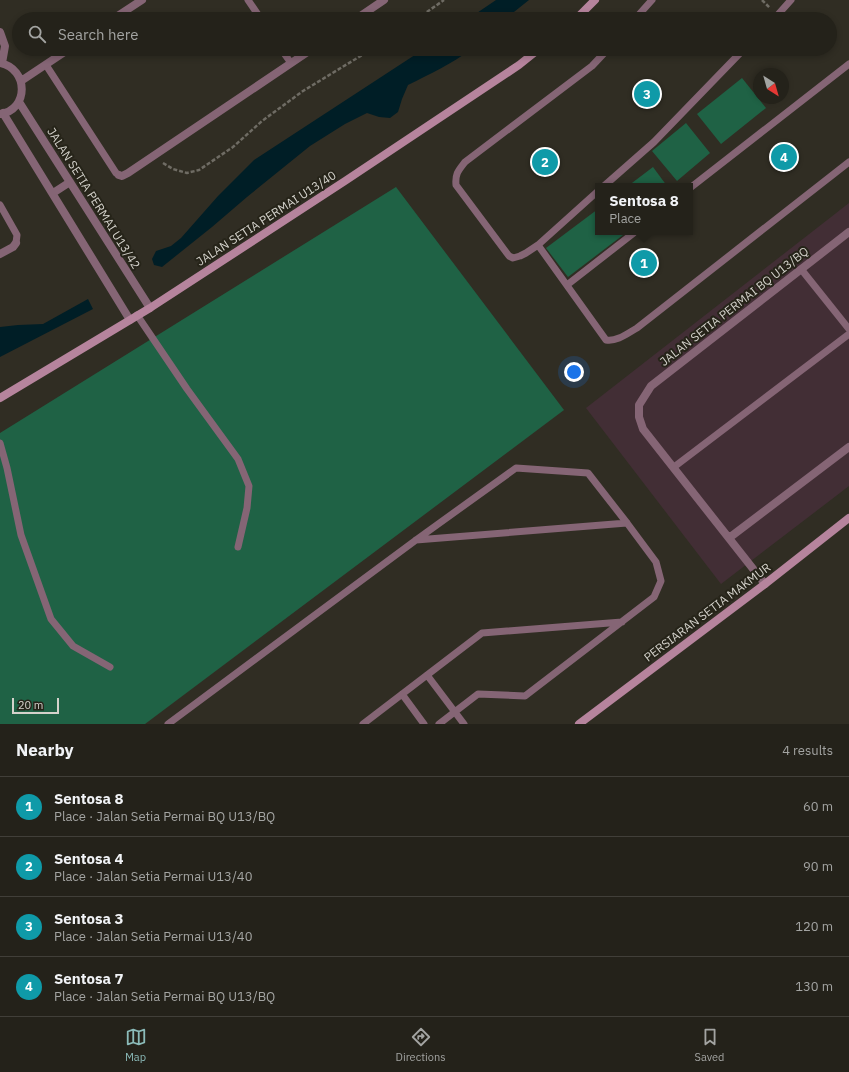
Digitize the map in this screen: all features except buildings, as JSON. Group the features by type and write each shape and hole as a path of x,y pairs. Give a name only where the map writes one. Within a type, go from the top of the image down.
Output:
{"street":[{"path":"124,12 142,0"},
{"path":"366,12 384,0"},
{"path":"583,12 595,0"},
{"path":"0,32 5,46 1,63 14,70 21,81 22,88 19,102 9,111 2,114 53,193 130,320"},
{"path":"21,81 58,56"},
{"path":"119,175 125,175 302,56"},
{"name":"JALAN SETIA PERMAI U13/40","path":"0,398 150,308 345,181 530,56"},
{"name":"JALAN SETIA PERMAI U13/42","path":"19,102 150,308"},
{"path":"53,193 70,182"},
{"name":"JALAN SETIA PERMAI BQ U13/BQ","path":"674,467 643,429 639,417 639,405 651,386 849,232"},
{"path":"0,254 13,247 16,243"},
{"path":"729,538 849,447"},
{"path":"674,467 765,584"},
{"name":"PERSIARAN SETIA MAKMUR","path":"579,724 765,584 849,518"}],"lane":[{"path":"248,0 256,12"},
{"path":"641,12 652,0"},
{"path":"780,12 791,0"},
{"path":"286,56 291,63"},
{"path":"595,195 538,245 526,254 514,258 510,256 456,185 455,178 465,162 592,66 601,56"},
{"path":"607,183 654,142 737,56"},
{"path":"46,64 116,173 119,175"},
{"path":"693,186 849,64"},
{"path":"538,245 606,340 611,340 625,336 637,328 849,162"},
{"path":"0,205 18,235 16,243"},
{"path":"567,285 630,235"},
{"path":"801,269 849,329"},
{"path":"137,315 187,389 238,459 249,486 247,508 238,547"},
{"path":"674,467 849,334"},
{"path":"0,443 7,468 21,535 51,619 73,646 110,667"},
{"path":"168,724 416,540 516,468 588,473 656,562 661,581 654,597 525,696 478,694 439,724"},
{"path":"416,540 627,523"},
{"path":"363,724 482,634 622,622"},
{"path":"427,675 464,724"},
{"path":"402,694 424,724"}],"path":[{"path":"427,12 444,0"},
{"path":"153,156 173,169 187,173 199,170 233,147 262,121 303,91 360,56"}],"shaded area":[{"path":"849,203 849,486 721,584 586,408"}],"green space":[{"path":"742,78 753,92 753,104 763,104 766,108 721,144 697,114"},
{"path":"686,123 710,153 677,181 652,151"},
{"path":"653,167 665,183 632,183"},
{"path":"396,187 564,410 145,724 0,724 0,433"},
{"path":"595,211 595,235 623,235 568,277 546,248"}],"water":[{"path":"496,0 529,0 514,12 478,12"},
{"path":"413,56 461,56 433,73 408,85 398,112 390,118 379,117 367,113 345,124 310,146 162,267 154,265 152,259 156,251 171,246 181,238 218,196 254,160"},
{"path":"88,299 93,309 0,357 0,327 43,324"}],"place":[{"name":"Sentosa 3","path":"647,94"},
{"name":"Sentosa 7","path":"784,157"},
{"name":"Sentosa 4","path":"545,162"},
{"name":"Sentosa 8","path":"644,263"}]}
